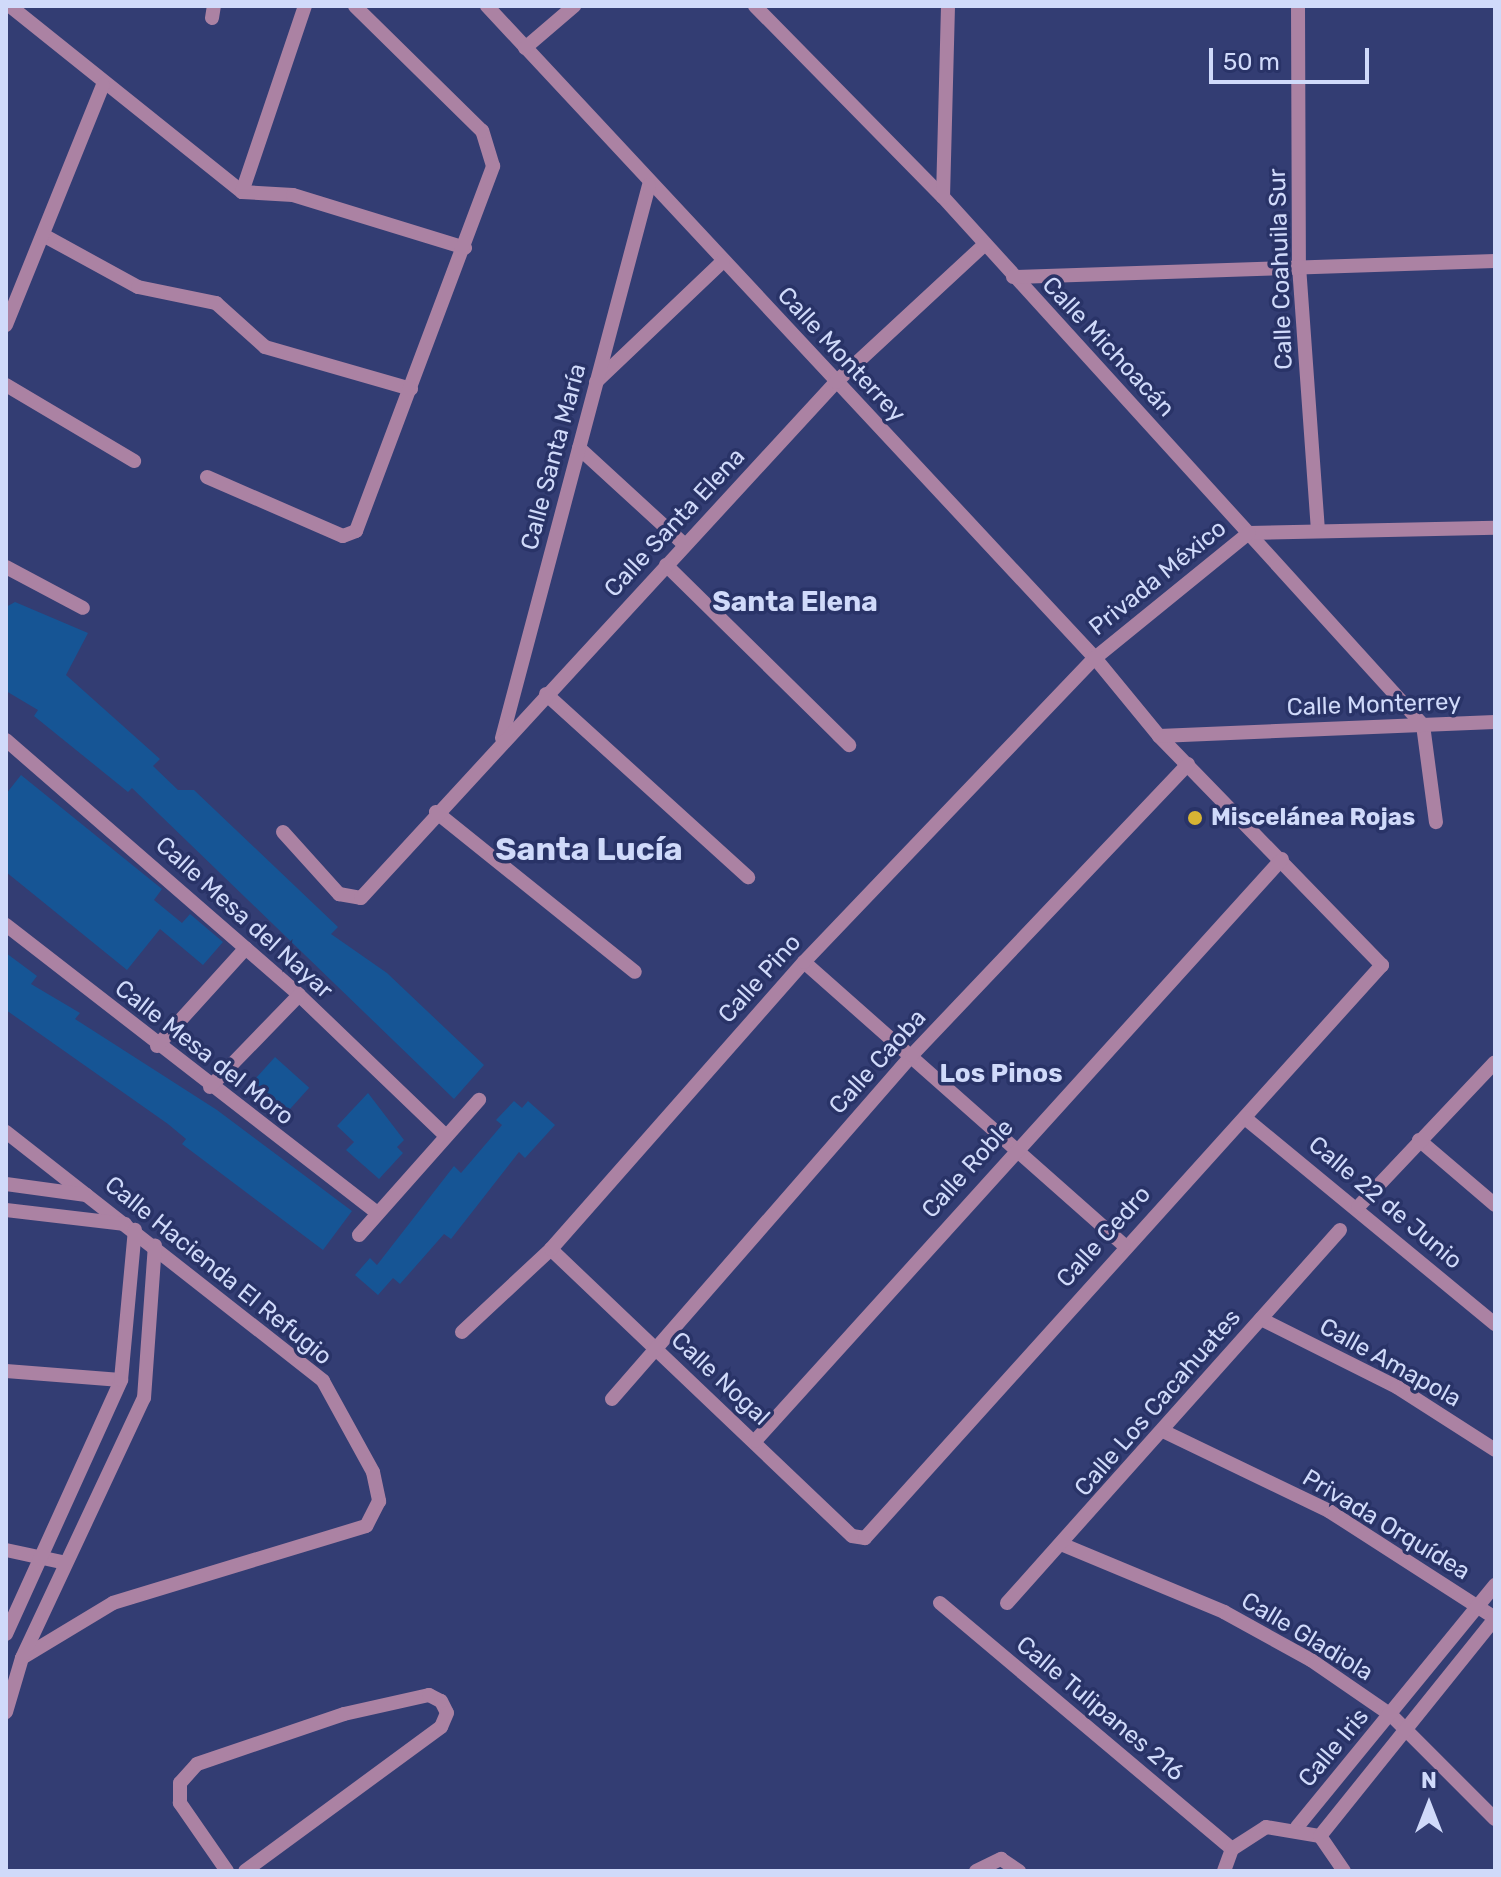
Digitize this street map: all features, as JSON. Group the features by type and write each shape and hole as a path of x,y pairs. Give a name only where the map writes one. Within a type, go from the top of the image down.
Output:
{"street":[{"path":"242,192 305,6"},
{"path":"207,477 351,535 465,248 492,150 355,6"},
{"name":"Calle Monterrey","path":"487,6 649,185 1095,658 1159,736 1382,965"},
{"path":"525,48 574,6"},
{"name":"Calle Michoacán","path":"755,6 943,197 1423,725"},
{"path":"943,197 948,6"},
{"name":"Calle Coahuila Sur","path":"1298,6 1299,266 1318,530"},
{"path":"10,9 242,192 293,195 465,248"},
{"path":"6,325 103,85"},
{"name":"Calle Santa María","path":"501,740 649,185"},
{"path":"43,235 138,287 216,303 265,347 411,389"},
{"name":"Calle Santa Elena","path":"283,832 339,894 351,899 371,888 501,740 836,382 985,244"},
{"path":"596,382 723,261"},
{"path":"1013,277 1495,261"},
{"path":"6,385 134,461"},
{"path":"579,448 685,545"},
{"path":"1249,533 1495,528"},
{"name":"Privada México","path":"1095,658 1249,533"},
{"path":"666,565 849,745"},
{"path":"6,567 83,608"},
{"name":"Calle Pino","path":"462,1332 551,1249 804,962 1095,658"},
{"path":"546,694 748,877"},
{"name":"Calle Monterrey","path":"1159,736 1495,722"},
{"path":"1423,725 1436,822"},
{"name":"Calle Mesa del Nayar","path":"6,740 299,995 446,1136"},
{"name":"Calle Caoba","path":"612,1399 912,1055 1188,764"},
{"path":"436,812 635,972"},
{"name":"Calle Roble","path":"755,1441 1014,1150 1282,859"},
{"name":"Calle Mesa del Moro","path":"6,925 157,1046 377,1213"},
{"path":"157,1046 246,948"},
{"path":"804,962 1124,1245"},
{"name":"Calle Cedro","path":"860,1539 1124,1245 1245,1118 1382,965"},
{"path":"210,1087 299,995"},
{"path":"1358,1207 1495,1062"},
{"path":"359,1235 479,1100"},
{"name":"Calle 22 de Junio","path":"1245,1118 1358,1207 1495,1324"},
{"name":"Calle Hacienda El Refugio","path":"6,1132 155,1245 323,1381 373,1472 375,1517 113,1603 22,1658"},
{"path":"1419,1140 1495,1205"},
{"path":"6,1184 87,1195"},
{"path":"6,1210 131,1227 121,1380 36,1556 6,1634"},
{"name":"Calle Los Cacahuates","path":"1007,1603 1165,1432 1340,1230"},
{"path":"6,1712 22,1658 149,1380 155,1245"},
{"name":"Calle Nogal","path":"551,1249 860,1539"},
{"name":"Calle Amapola","path":"1261,1319 1397,1387 1495,1450"},
{"path":"6,1371 121,1380"},
{"name":"Privada Orquídea","path":"1165,1432 1329,1511 1495,1618"},
{"name":"Calle Gladiola","path":"1061,1544 1224,1612 1391,1715 1495,1819"},
{"path":"6,1550 66,1563"},
{"name":"Calle Iris","path":"1297,1827 1495,1585"},
{"name":"Calle Tulipanes 216","path":"940,1603 1232,1849"},
{"name":"Calle Iris","path":"1320,1836 1495,1618"},
{"path":"227,1871 180,1803 180,1783 197,1764 344,1714 429,1695 441,1701 447,1713 441,1727 245,1871"},
{"path":"1224,1871 1232,1849 1266,1827 1297,1827 1320,1836 1344,1871"},
{"path":"976,1871 1001,1859 1019,1871"}],"building":[{"path":"15,602 88,633 66,675 160,759 153,766 178,790 194,790 338,927 331,934 387,973 484,1065 454,1099 132,788 128,792 34,716 38,710 6,691 6,607"},
{"path":"21,775 162,889 154,900 182,923 190,914 223,942 203,965 160,929 127,970 6,872 6,794"},
{"path":"6,953 37,976 31,984 80,1013 75,1019 217,1110 352,1211 323,1250 182,1144 186,1139 168,1124 6,1010"},
{"path":"275,1057 309,1088 286,1113 252,1082"},
{"path":"368,1093 404,1140 397,1147 403,1153 379,1179 346,1150 354,1142 337,1126"},
{"path":"514,1101 522,1108 528,1101 555,1125 525,1158 519,1152 451,1239 444,1234 400,1284 393,1278 378,1295 355,1275 370,1258 377,1265 454,1166 461,1173 502,1125 496,1120"}],"place":[{"name":"Miscelánea Rojas","path":"1195,818"}],"district":[{"name":"Santa Elena","path":"795,602"},
{"name":"Santa Lucía","path":"589,849"},
{"name":"Los Pinos","path":"1001,1074"}]}
